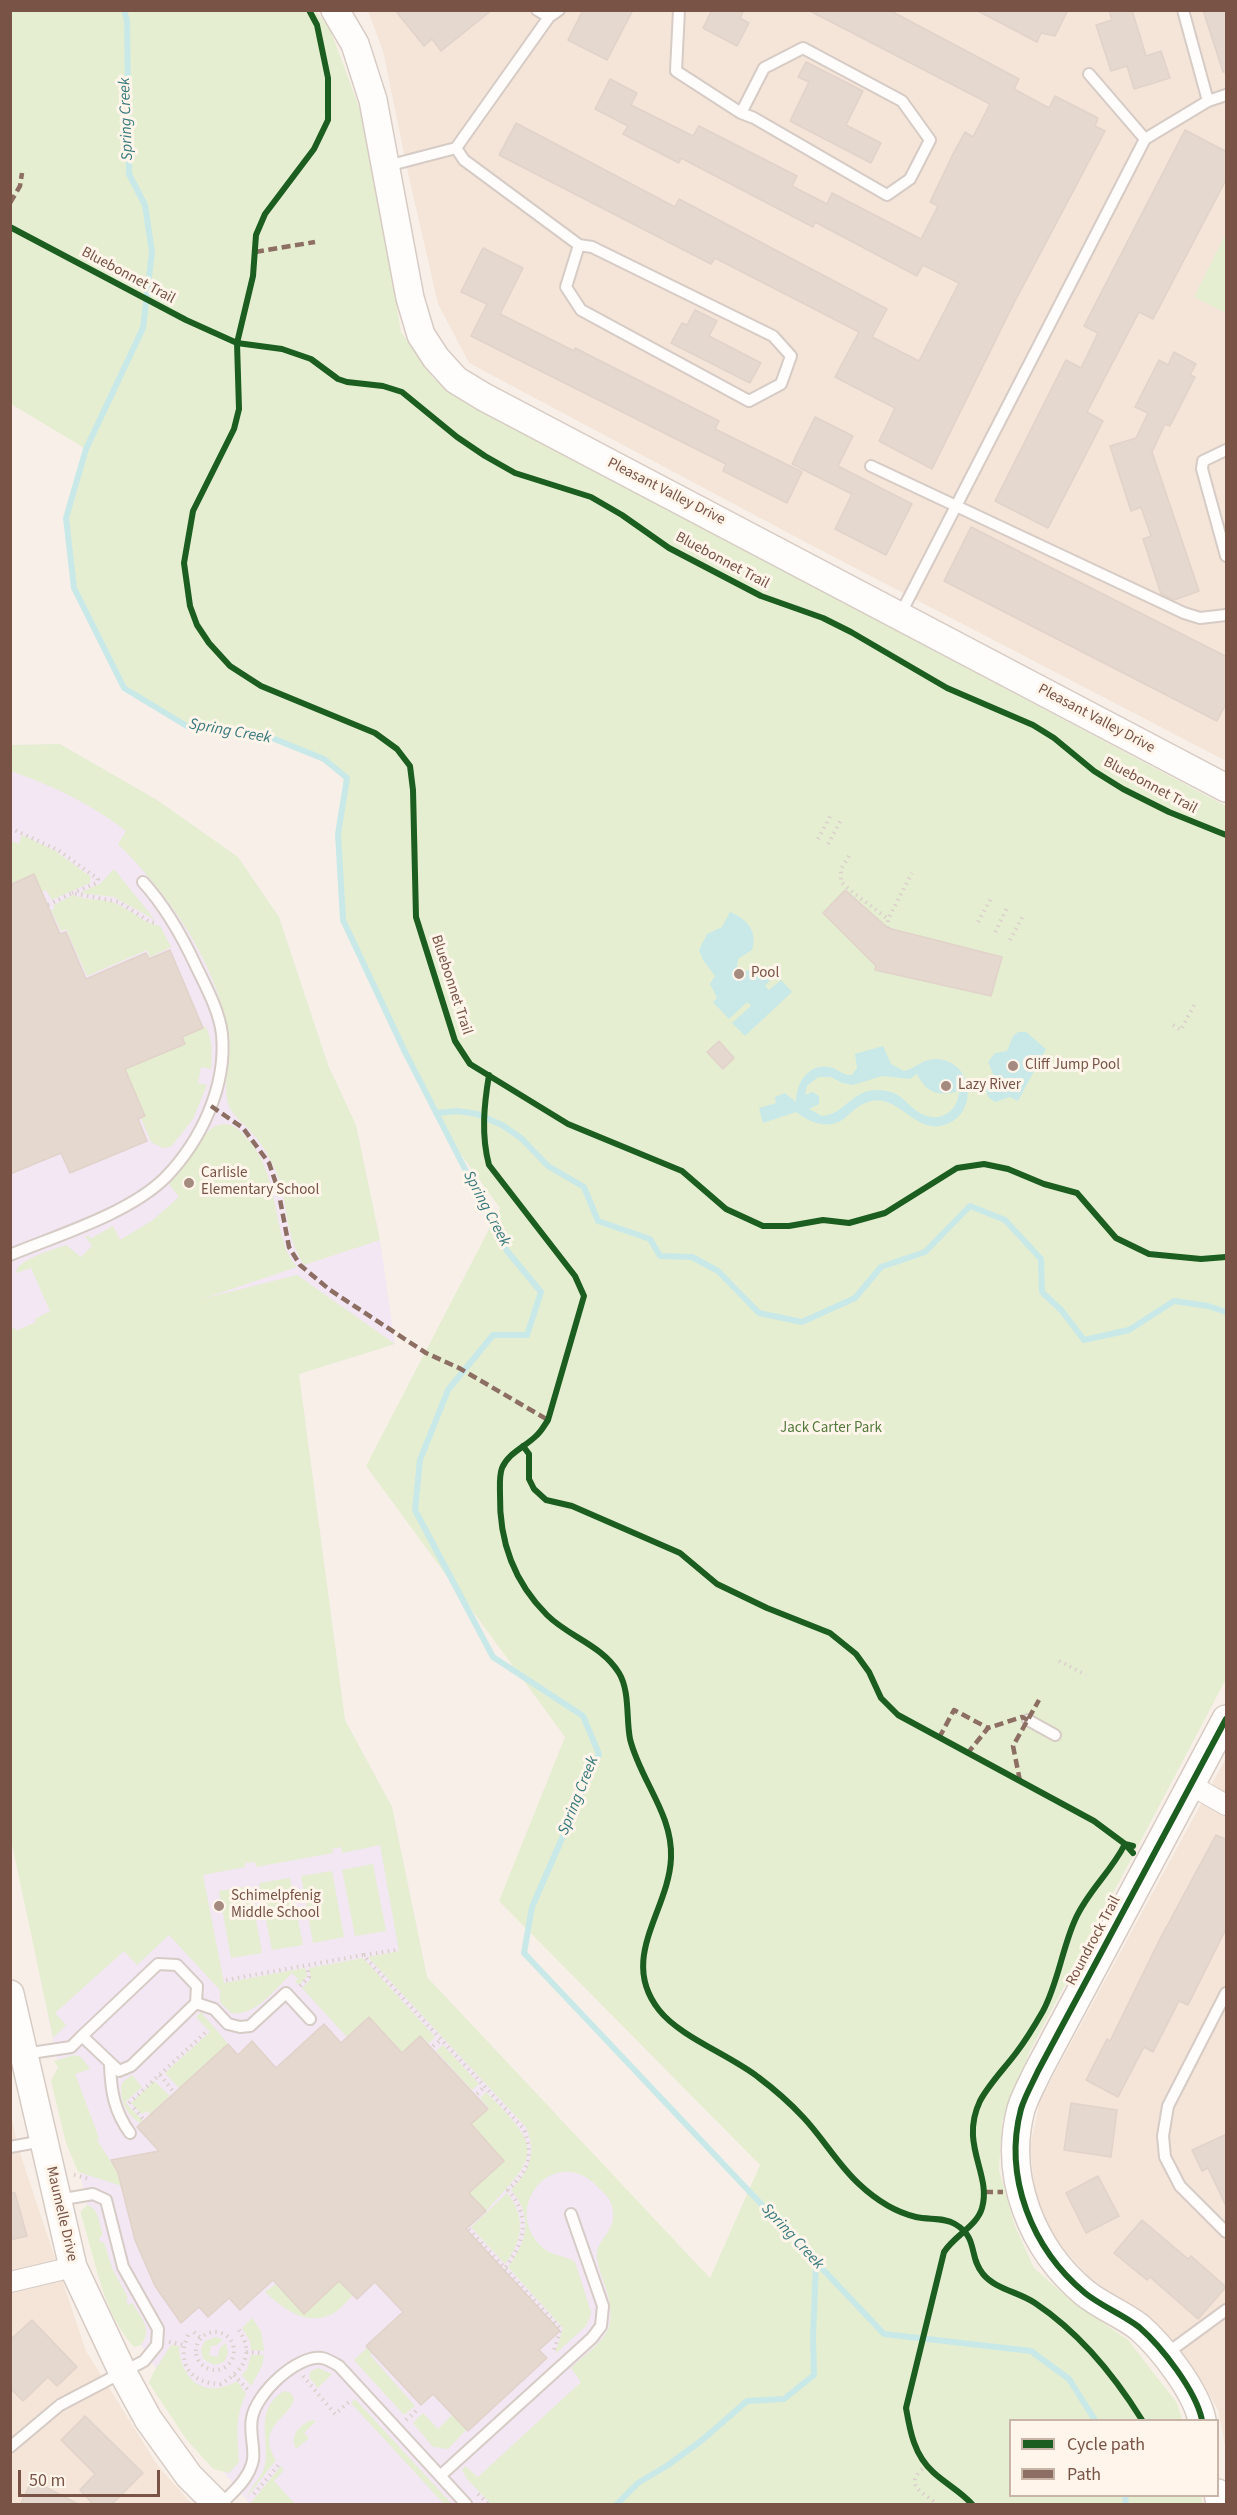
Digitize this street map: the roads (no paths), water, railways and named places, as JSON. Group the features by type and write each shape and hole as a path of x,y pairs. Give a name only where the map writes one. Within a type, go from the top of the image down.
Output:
{"street":[{"name":"Pleasant Valley Drive","path":"335,10 355,44 373,100 410,298 421,335 436,358 456,380 484,398 1227,788"},
{"name":"Roundrock Trail","path":"1201,2419 1190,2393 1166,2355 1138,2327 1087,2294 1063,2272 1046,2250 1030,2223 1020,2185 1016,2163 1017,2135 1022,2108 1038,2071 1227,1719"},
{"path":"1191,1785 1227,1805"},
{"name":"Maumelle Drive","path":"12,2005 73,2267 148,2420 189,2476 219,2505"},
{"path":"10,2283 73,2267"}],"lane":[{"path":"537,10 549,17"},
{"path":"387,166 456,148 549,17 559,10"},
{"path":"679,10 676,71 741,113 754,118 887,195 910,179 930,140 902,101 803,48 764,68 741,113"},
{"path":"1182,10 1208,100"},
{"path":"1089,74 1145,139"},
{"path":"900,615 1145,139 1208,100 1227,95"},
{"path":"456,148 464,160 579,245 592,247 773,336 791,356 781,384 749,402 581,310 566,287 579,245"},
{"path":"1227,450 1203,461 1202,469 1227,556"},
{"path":"871,466 1184,614 1200,618 1227,615"},
{"path":"10,1255 126,1206 164,1178 193,1140 212,1106 222,1070 222,1032 212,998 184,940 142,882"},
{"path":"1028,1720 1055,1735"},
{"path":"24,2054 71,2048 82,2036 158,1965 177,1965 197,1986 196,2003 131,2066 119,2071 110,2065 82,2036"},
{"path":"196,2003 214,2009 228,2024 240,2027 250,2026 286,1993 310,2019"},
{"path":"1227,1994 1168,2106 1163,2136 1165,2157 1180,2186 1227,2232"},
{"path":"110,2065 111,2089 117,2114 129,2133"},
{"path":"10,2147 44,2141"},
{"path":"10,2447 60,2405 144,2361 158,2346 158,2328 123,2267 106,2200 93,2194 57,2200"},
{"path":"440,2476 592,2338 601,2326 603,2306 571,2214"},
{"path":"1166,2355 1227,2310"},
{"path":"219,2505 244,2482 253,2458 250,2440 252,2417 261,2398 285,2374 300,2363 322,2358 339,2366 466,2505"}],"water":[{"name":"Pool","path":"730,912 750,926 753,937 752,950 738,959 739,970 747,971 756,965 770,980 765,986 769,990 781,980 792,992 745,1036 732,1023 751,1006 747,1002 729,1019 713,1002 717,998 710,984 715,976 703,960 699,950 707,934 722,927"},
{"name":"Cliff Jump Pool","path":"1018,1032 1026,1032 1046,1049 1018,1101 1010,1097 995,1102 988,1097 986,1090 995,1079 988,1062 995,1053 1007,1051 1013,1036"},
{"name":"Lazy River","path":"883,1046 891,1064 904,1071 932,1059 949,1062 958,1068 964,1077 967,1099 964,1109 957,1118 947,1124 936,1126 926,1125 899,1108 879,1101 861,1105 833,1124 820,1124 796,1112 763,1123 759,1108 776,1103 775,1097 785,1093 796,1102 801,1082 815,1068 830,1067 852,1075 857,1068 855,1054","holes":["917,1074 934,1092 945,1094 959,1091 953,1109 943,1116 931,1117 918,1112 892,1092 875,1090 860,1094 836,1112 822,1116 809,1109 819,1104 819,1096 812,1092 805,1095 807,1086 818,1077 831,1077 842,1083 853,1085 882,1076 910,1079"]}],"waterway":[{"name":"Spring Creek","path":"124,10 127,21 129,174 145,205 152,252 143,328 86,449 66,518 74,588 124,688 190,728 272,738 324,759 347,778 338,834 343,920 405,1052 507,1251 541,1292 527,1335 493,1335 448,1390 420,1460 415,1510 493,1657 583,1716 599,1754 532,1907 524,1953 884,2334 1031,2351 1069,2379 1094,2419"},
{"path":"436,1113 458,1111 477,1114 502,1125 521,1138 548,1166 584,1187 598,1221 650,1239 660,1256 692,1257 718,1271 759,1313 802,1322 855,1298 881,1267 925,1252 970,1206 1005,1220 1041,1259 1042,1292 1062,1311 1084,1340 1129,1330 1174,1301 1208,1306 1226,1312"},
{"path":"617,2504 638,2483 701,2441 747,2401 784,2399 814,2375 816,2262"},
{"name":"Spring Creek","path":"1125,2497 1126,2504"}],"place":[{"name":"Pool","path":"739,974"},
{"name":"Cliff Jump Pool","path":"1013,1066"},
{"name":"Lazy River","path":"946,1086"},
{"name":"Carlisle Elementary School","path":"189,1183"},
{"name":"Schimelpfenig Middle School","path":"219,1906"}],"park label":[{"name":"Jack Carter Park","path":"831,1429"}]}
